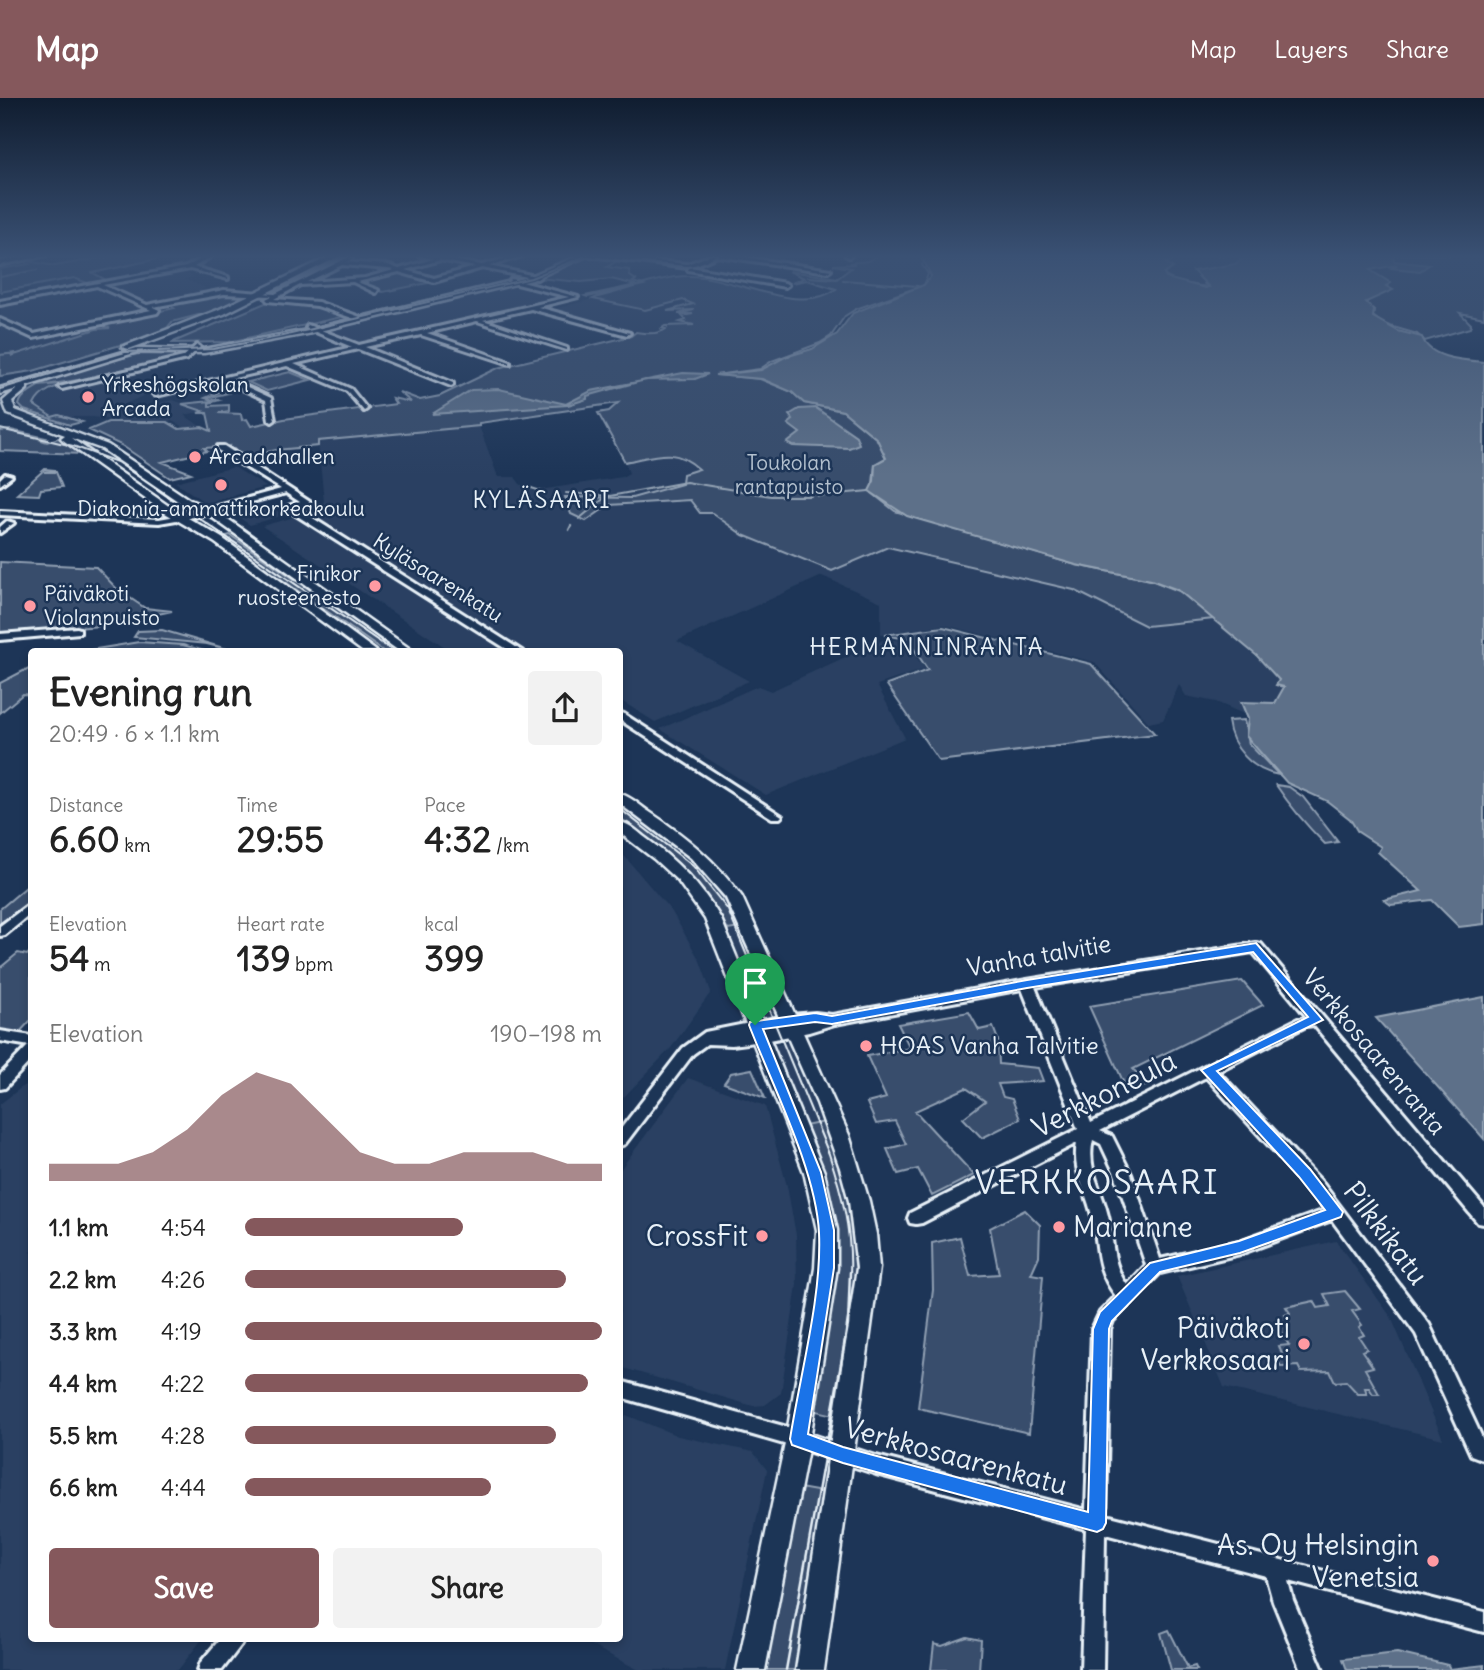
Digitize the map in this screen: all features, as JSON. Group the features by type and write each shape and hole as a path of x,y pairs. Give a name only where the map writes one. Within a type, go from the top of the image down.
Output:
{"main road":[{"path":"2,385 140,346 184,328"},
{"path":"312,329 239,346 196,350 140,346 123,348 47,374 11,395 7,401 9,410 105,447 186,502 205,510 403,648"},
{"path":"1,419 70,440 366,648"},
{"path":"623,800 687,845 726,885 751,930 850,1170 867,1242 868,1268 810,1670"},
{"path":"623,828 666,859 699,894 713,919 814,1172 827,1230 826,1268 798,1439 751,1670"}],"street":[{"path":"16,328 35,336 72,328"},
{"path":"156,394 362,349 439,328"},
{"path":"503,328 565,349"},
{"path":"609,328 626,333"},
{"path":"312,329 451,384"},
{"path":"422,332 508,363"},
{"path":"62,387 185,358 196,350"},
{"path":"289,364 349,390 364,409"},
{"path":"225,379 269,399 272,420"},
{"path":"221,448 306,502 296,511"},
{"path":"0,483 8,477"},
{"path":"0,513 140,520 179,516 285,489"},
{"name":"Kyläsaarenkatu","path":"269,495 512,648"},
{"path":"0,531 10,523"},
{"path":"0,636 77,631"},
{"path":"623,718 776,816"},
{"path":"0,932 28,909"},
{"name":"Vanha talvitie","path":"623,1136 688,1051 707,1040 733,1040 757,1030 792,1025 822,1026 832,1020 1027,984 1256,947"},
{"name":"Verkkosaarenranta","path":"1256,947 1484,1218"},
{"path":"1027,984 1087,1132 1081,1165 1102,1224 1106,1269 1125,1295"},
{"name":"Verkkoneula","path":"916,1218 1303,1022 1317,1020"},
{"path":"0,1036 28,1040"},
{"path":"0,1084 28,1054"},
{"name":"Pilkkikatu","path":"1208,1070 1304,1173 1423,1329 1478,1449 1484,1451"},
{"path":"1087,1132 1107,1140 1124,1174 1155,1267"},
{"path":"1092,1670 1101,1329 1106,1317 1155,1267 1240,1247 1336,1212"},
{"name":"Verkkosaarenkatu","path":"623,1390 798,1439 843,1455 1275,1570 1484,1622"},
{"path":"1275,1570 1283,1601 1312,1670"},
{"path":"209,1670 231,1642"}],"shaded area":[{"path":"0,328 93,328 90,330 0,359"},
{"path":"331,328 427,328 360,344 324,330"},
{"path":"624,328 679,328 651,334"},
{"path":"841,328 1393,328 1422,337 1431,349 1446,356 1484,362 1484,924 1459,927 1432,900 1391,905 1384,900 1421,891 1378,852 1381,847 1358,832 1350,819 1327,801 1287,783 1246,736 1248,719 1241,702 1275,703 1284,687 1276,685 1279,680 1257,656 1178,590 1151,580 1076,565 907,516 869,491 874,481 875,464 886,458 877,439 843,411 804,403 792,392 762,379 715,375 761,370 785,357 812,349 837,334"},
{"path":"683,373 708,374 695,379 647,380"},
{"name":"Yrkeshögskolan Arcada","path":"112,377 145,395 123,405 146,406 173,400 204,411 184,415 200,426 185,428 172,421 139,424 93,417 50,417 35,406 36,400 52,390"},
{"path":"640,381 587,396 587,399 568,405 432,414 471,390 499,389 566,404 591,391"},
{"path":"816,408 856,436 859,444 849,448 793,446 787,443 800,433 788,424 793,420 789,415 799,409"},
{"path":"479,426 498,477 515,477 520,484 534,491 622,477 629,473 625,462 674,453 685,456 699,469 684,474 682,484 632,498 608,499 586,521 609,505 690,500 743,535 832,571 888,547 1074,590 1146,626 1214,619 1271,671 1279,680 1276,684 1285,687 1275,703 1241,703 1246,715 1216,702 1186,696 1179,685 1163,720 1149,723 1094,662 944,625 881,634 881,602 822,576 677,641 749,681 655,722 623,702 623,648 446,648 262,526 313,512 308,508 324,502 318,441"},
{"name":"Diakonia-ammattikorkeakoulu","path":"234,467 266,487 206,503 175,482"},
{"path":"261,501 284,515 250,525 228,510"},
{"path":"883,640 903,640 925,669 877,685 905,738 766,795 660,729 758,686 771,691"},
{"path":"623,855 672,912 700,961 711,992 671,1048 623,1098"},
{"path":"740,928 777,1016 764,1018 728,930"},
{"path":"1484,997 1484,1139 1376,1018"},
{"path":"789,1043 821,1122 807,1126 774,1045"},
{"path":"688,1078 765,1106 787,1186 796,1235 797,1285 781,1393 765,1405 753,1406 623,1368 623,1166"},
{"path":"28,1082 28,1642 200,1642 178,1670 0,1670 0,1104"},
{"name":"Päiväkoti Verkkosaari","path":"1336,1241 1391,1317 1443,1439 1224,1387 1177,1276"},
{"path":"626,1415 678,1436 753,1452 767,1470 725,1670 639,1670 585,1642 623,1642 623,1420"},
{"path":"1397,1653 1448,1665 1450,1669 1484,1665 1484,1670 1347,1670 1343,1659"}],"green space":[{"path":"166,328 33,371 0,376 0,355 16,353 11,356 96,329"},
{"path":"206,328 290,328 229,342 171,343"},
{"name":"Toukolan rantapuisto","path":"663,328 836,328 831,336 820,343 772,361 760,369 716,375 760,379 792,392 804,403 843,411 877,439 886,458 875,464 872,493 895,511 1076,565 1151,580 1184,593 1214,619 1146,626 1074,590 888,547 832,571 743,535 712,513 700,513 690,500 609,505 586,521 571,514 565,497 632,498 682,484 683,474 699,469 673,455 625,462 598,413 609,411 618,403 479,423 479,426 318,441 318,446 276,450 247,457 234,449 228,450 230,446 204,448 207,451 162,462 191,473 170,478 121,445 89,430 108,422 167,422 179,429 202,427 211,431 207,413 198,413 203,411 182,404 211,401 213,400 205,398 224,390 228,393 211,397 220,400 209,403 209,406 229,405 229,411 218,413 241,414 242,420 247,419 251,426 396,404 392,398 411,402 399,392 420,400 440,396 498,368 631,336 636,332 654,333 666,329"},
{"path":"1398,328 1469,328 1425,341 1417,334"},
{"path":"138,354 186,355 78,380 39,386 70,383 45,393 34,405 52,417 59,415 82,422 70,425 24,410 19,405 24,396 36,387 52,380"},
{"path":"290,372 310,380 267,391 248,382"},
{"path":"11,430 46,438 41,440 47,442 58,438 85,454 0,451 0,431"},
{"path":"45,469 55,470 44,472 56,472 62,487 41,489 39,495 17,494"},
{"path":"230,535 395,648 379,648 222,537"},
{"path":"0,562 96,567 118,590 145,608 172,611 101,626 0,634"},
{"path":"943,627 1091,664 1155,734 939,761 887,685 928,670 907,639 884,635"},
{"path":"162,630 224,648 134,637 138,631"},
{"path":"139,642 194,648 102,648"},
{"path":"28,669 28,695 23,694 0,713 0,683"},
{"path":"1244,720 1249,744 1279,775 1260,769 1239,749 1228,721"},
{"path":"1276,785 1289,787 1303,797 1338,842 1325,844"},
{"path":"623,808 673,845 704,874 730,908 740,928 728,930 695,880 652,841 623,820"},
{"path":"28,886 28,905 0,925 0,909"},
{"path":"18,953 27,955 28,1023 18,1034 0,1031 0,968"},
{"path":"1242,981 1263,1005 1133,1069 1148,1086 1126,1088 1089,1006"},
{"path":"969,1012 979,1030 993,1027 998,1040 999,1064 1038,1068 1043,1081 998,1084 1003,1097 1012,1099 1020,1119 982,1138 963,1118 985,1101 966,1088 915,1111 974,1175 932,1196 918,1169 898,1174 887,1149 906,1144 895,1121 876,1124 867,1103 886,1098 867,1056 910,1048 898,1024"},
{"path":"752,1069 765,1098 724,1083 731,1073"},
{"path":"824,1122 832,1134 863,1248 843,1417 812,1410 830,1299 800,1127"},
{"path":"1025,1210 1040,1225 1039,1256 1031,1274 1043,1276 1029,1433 918,1408 933,1290 932,1243 960,1237 970,1276 999,1274 990,1228"},
{"path":"1345,1291 1360,1309 1352,1311 1362,1325 1359,1327 1364,1335 1359,1337 1367,1349 1362,1351 1373,1367 1365,1369 1379,1394 1373,1394 1369,1388 1365,1388 1367,1394 1358,1394 1346,1381 1335,1382 1330,1371 1301,1372 1298,1366 1281,1367 1277,1358 1283,1357 1279,1346 1289,1345 1275,1323 1289,1322 1285,1315 1290,1313 1286,1307 1314,1301 1318,1308 1330,1306 1324,1294"},
{"path":"794,1487 828,1493 800,1670 761,1670"},
{"path":"1169,1630 1188,1668 1195,1666 1197,1670 1171,1670 1161,1633"},
{"path":"967,1637 981,1640 979,1670 931,1670 934,1644 942,1646"}],"waterway":[{"path":"566,493 610,496 686,482 771,496 811,496"},
{"path":"525,486 544,492"},
{"path":"818,496 869,491"},
{"path":"579,519 607,496"},
{"path":"569,530 571,526"}],"tram line":[{"path":"0,389 125,352 213,349 315,328"},
{"path":"0,429 73,446 117,462 389,648"},
{"path":"623,811 693,866 728,910 829,1154 845,1213 850,1273"},
{"path":"786,1670 848,1325 850,1273"}],"place":[{"name":"Yrkeshögskolan Arcada","path":"88,397"},
{"name":"Arcadahallen","path":"195,457"},
{"name":"Diakonia-ammattikorkeakoulu","path":"221,485"},
{"name":"Finikor ruosteenesto","path":"375,586"},
{"name":"Päiväkoti Violanpuisto","path":"30,606"},
{"name":"HOAS Vanha Talvitie","path":"866,1046"},
{"name":"Marianne","path":"1059,1227"},
{"name":"CrossFit","path":"762,1236"},
{"name":"Päiväkoti Verkkosaari","path":"1304,1344"},
{"name":"As. Oy Helsingin Venetsia","path":"1433,1561"}],"district":[{"name":"KYLÄSAARI","path":"542,500"},
{"name":"HERMANNINRANTA","path":"927,647"},
{"name":"VERKKOSAARI","path":"1097,1182"}],"route":[{"path":"1256,947 1317,1020 1303,1022 1208,1070 1315,1185 1336,1212 1240,1247 1155,1267 1106,1317 1101,1329 1097,1523 843,1455 798,1439 826,1268 827,1230 814,1172 755,1025 815,1018 832,1020 1027,984 1256,947"}]}
